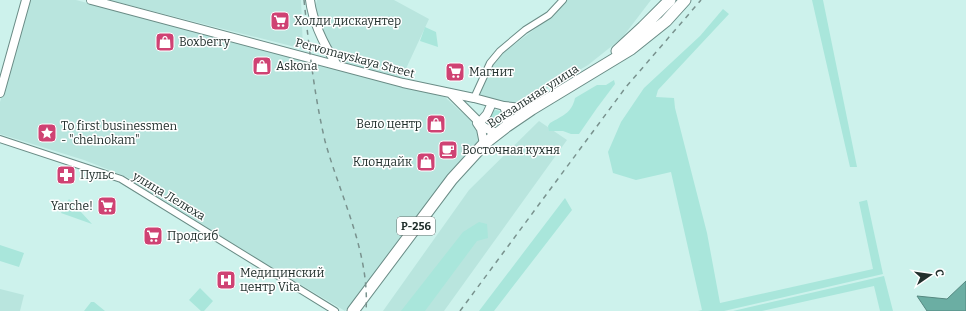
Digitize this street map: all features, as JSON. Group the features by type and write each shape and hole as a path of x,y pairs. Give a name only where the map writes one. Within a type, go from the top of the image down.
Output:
{"highway":[{"name":"Р-256","path":"593,73 670,0"},
{"name":"Р-256","path":"593,73 649,35 666,21 685,0"},
{"name":"Вокзальная улица","path":"353,311 452,179 484,144 532,109 593,73"}],"main road":[{"path":"0,93 26,0"},
{"name":"Pervomayskaya Street","path":"91,0 403,83 504,106 532,109"},
{"path":"310,0 311,11 316,27 337,65"},
{"path":"451,94 479,123 491,131 498,133"},
{"path":"479,123 487,114 492,103"},
{"path":"504,106 507,126"},
{"path":"470,113 481,129 484,144"}],"street":[{"path":"474,98 490,63 500,51 525,30 549,15 563,0"},
{"name":"улица Лелюха","path":"0,139 121,179 335,311"}],"shaded area":[{"path":"30,0 76,0 445,97 484,133 345,311 246,252 127,177 84,160 0,134 0,102"},
{"path":"109,0 301,0 303,49"},
{"path":"317,0 394,0 429,19 404,73 396,80 338,62 312,20"},
{"path":"567,0 651,0 622,38 588,65 517,106 477,97 493,64 503,53 556,13"},
{"path":"812,0 823,0 857,167 850,167"},
{"path":"723,9 729,14 658,90 656,97 674,98 675,108 707,233 720,303 873,269 859,202 867,200 883,274 724,311 698,311 702,310 671,172 636,180 613,173 608,152 621,122 644,88 700,36"},
{"path":"425,27 436,32 438,47 420,41"},
{"path":"614,80 615,84 579,134 571,134 563,131 549,131 548,126 550,123 569,111 575,98 597,85 606,85"},
{"path":"492,111 500,111 502,117 501,121 492,126 487,124 485,121"},
{"path":"539,121 567,140 444,311 383,311 469,190"},
{"path":"565,198 572,210 494,311 479,311"},
{"path":"69,199 92,224 61,213"},
{"path":"479,222 487,224 488,238 477,241 425,311 401,311 463,232"},
{"path":"0,245 24,253 19,267 0,261"},
{"path":"884,276 893,311 880,311 874,286 762,311 733,311"},
{"path":"966,281 966,311 927,311 917,296 947,299"},
{"path":"200,288 213,301 204,311 201,311 189,300"},
{"path":"0,289 24,295 20,311 0,311"},
{"path":"91,302 94,302 105,311 84,311"}],"railway":[{"path":"304,0 312,70 321,123 331,162 353,224 359,246 366,289 366,311"},
{"path":"460,311 626,87 701,0"}],"place":[{"name":"Холди дискаунтер","path":"280,21"},
{"name":"Boxberry","path":"165,42"},
{"name":"Askona","path":"262,66"},
{"name":"Магнит","path":"455,72"},
{"name":"Вело центр","path":"436,124"},
{"name":"To first businessmen - \"chelnokam\"","path":"47,133"},
{"name":"Восточная кухня","path":"448,150"},
{"name":"Клондайк","path":"426,162"},
{"name":"Пульс","path":"66,175"},
{"name":"Yarche!","path":"107,206"},
{"name":"Продсиб","path":"153,236"},
{"name":"Медицинский центр Vita","path":"226,280"}]}
